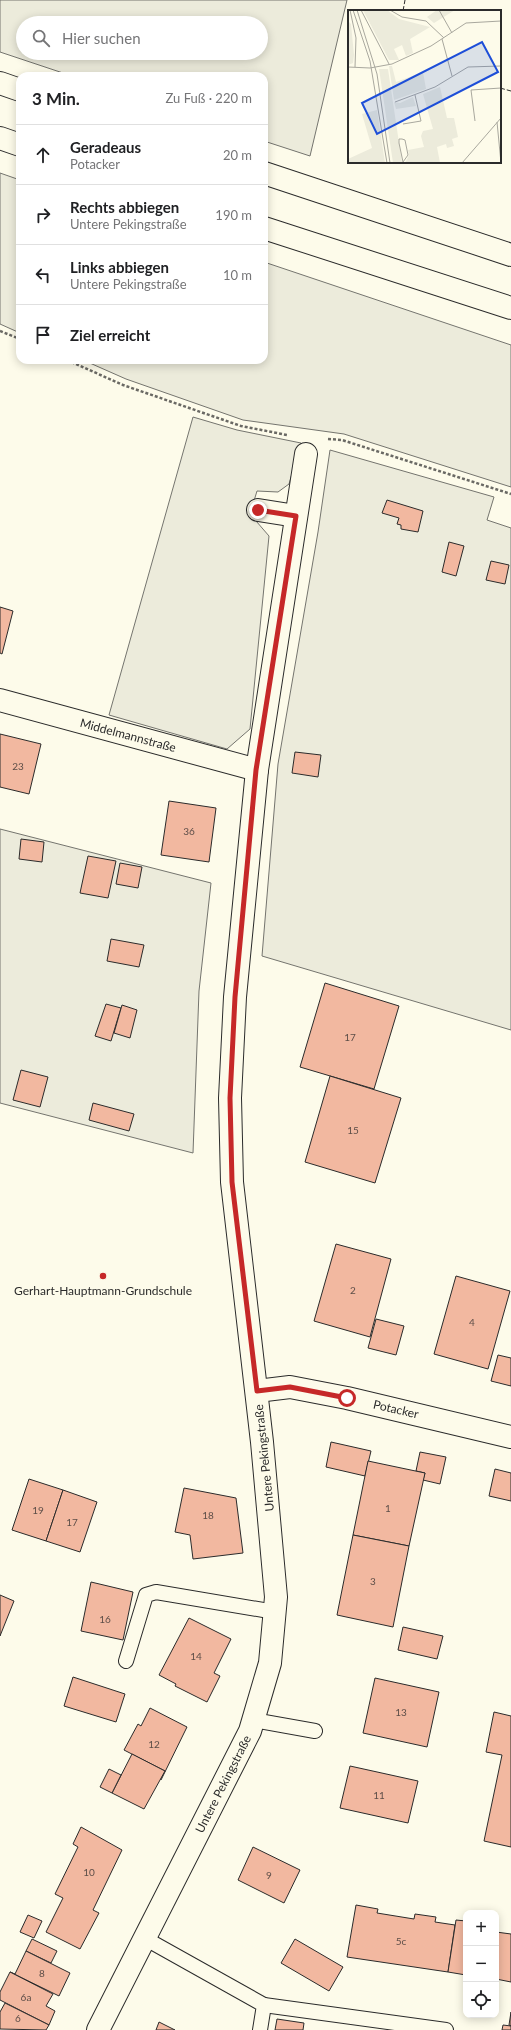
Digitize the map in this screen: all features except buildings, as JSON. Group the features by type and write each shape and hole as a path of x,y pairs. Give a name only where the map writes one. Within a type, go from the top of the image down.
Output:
{"main road":[{"path":"0,83 16,89"},
{"path":"0,138 16,143"},
{"path":"268,174 511,255"},
{"path":"268,229 511,308"},
{"name":"Untere Pekingstraße","path":"98,2030 146,1939 250,1731 270,1663 276,1597 257,1391 232,1182 230,1098 235,997 256,770 306,454"},
{"path":"258,510 296,516"},
{"name":"Middelmannstraße","path":"0,700 256,770"},
{"name":"Potacker","path":"257,1391 290,1387 347,1398 511,1437"}],"lane":[{"path":"126,1661 146,1595 156,1592 275,1612"},
{"path":"253,1720 315,1731"},
{"path":"146,1939 264,2005 446,2030"},
{"path":"260,2030 264,2005"}],"path":[{"path":"0,331 16,337"},
{"path":"76,364 124,385 241,426 293,436"},
{"path":"322,439 342,440 511,494"}],"shaded area":[{"path":"0,0 347,0 310,156 268,142 268,72 60,72 24,60 268,60 268,16 16,16 16,57 0,52"},
{"path":"0,173 16,179 16,331 0,324"},
{"path":"268,263 511,345 511,487 344,434 243,420 126,379 92,364 268,364"},
{"path":"193,417 237,430 301,443 289,484 278,492 257,491 250,514 269,536 250,729 227,749 109,715"},
{"path":"330,450 494,497 487,520 511,528 511,1030 262,956 278,764 318,532"},
{"path":"0,829 211,883 199,991 193,1153 0,1103"}],"fence":[{"path":"403,10 405,0"},
{"path":"501,88 511,91"}],"place":[{"name":"Gerhart-Hauptmann-Grundschule","path":"103,1276"}],"route":[{"path":"258,510 296,516 256,770 235,997 230,1098 232,1182 257,1391 290,1387 347,1398"}]}
